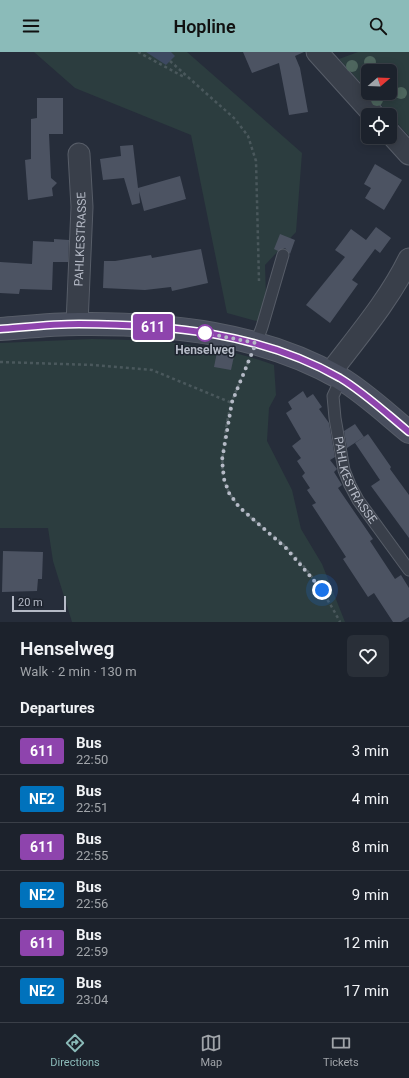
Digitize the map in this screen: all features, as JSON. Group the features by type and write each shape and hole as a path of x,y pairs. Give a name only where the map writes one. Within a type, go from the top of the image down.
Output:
{"street":[{"path":"317,52 368,108"},
{"path":"397,141 409,154"},
{"name":"PAHLKESTRASSE","path":"77,324 82,207 79,154"},
{"path":"336,376 401,275 409,259"},
{"path":"0,329 77,324 164,328 218,334 256,343 305,361 336,376 368,398 409,432"}],"lane":[{"path":"256,343 283,255"},
{"name":"PAHLKESTRASSE","path":"336,376 334,396 335,418 344,470 350,486 358,500 409,570"}],"path":[{"path":"138,52 188,78"},
{"path":"170,61 235,119 243,128 251,144 257,171 259,284"},
{"path":"256,343 232,402 222,465 224,479 229,493 239,507 267,530 302,564 329,600 340,622"},
{"path":"0,362 94,365 152,370 232,402"}],"shaded area":[{"path":"34,52 187,52 302,153 296,232 265,265 266,297 260,322 227,313 191,135 75,88"},
{"path":"358,52 409,52 409,136 397,123 397,108 384,108 376,100 397,100 397,64 361,64 361,83 339,59"},
{"path":"92,339 138,340 207,347 274,365 276,395 269,408 267,441 292,490 301,529 322,564 345,622 72,622 53,561 48,528 0,528 0,343"}],"water":[{"path":"146,52 171,52 175,56 166,65"}],"building":[{"path":"243,52 304,52 295,56 300,68 308,112 289,115 279,63 252,73"},
{"path":"37,98 63,98 63,134 49,134 51,178 57,183 52,188 53,196 28,200 25,160 31,159 31,119 37,118"},
{"path":"133,145 138,188 180,176 186,199 144,211 139,191 140,203 132,205 124,178 103,180 100,159 121,156 120,146"},
{"path":"375,164 402,180 384,210 365,198 371,188 364,184"},
{"path":"376,227 391,238 380,253 375,249 352,280 358,284 330,323 306,305 345,257 335,250 351,229 366,240"},
{"path":"280,234 295,240 290,254 285,248 278,251 274,249"},
{"path":"54,239 69,240 68,262 53,262 52,290 20,289 19,294 0,293 0,262 32,264 33,241 54,242"},
{"path":"201,249 208,283 172,291 171,287 145,290 103,288 104,261 115,261 151,255 152,258"},
{"path":"217,352 234,356 231,370 214,367"},
{"path":"303,391 307,398 313,394 322,407 319,409 329,423 335,457 330,460 337,469 334,472 342,485 338,488 373,539 370,541 395,579 401,575 409,588 409,617 401,622 393,622 374,593 368,597 343,559 346,557 312,505 316,503 307,490 310,488 302,476 305,473 297,461 301,458 292,446 301,439 286,413 292,409 288,402"},
{"path":"355,424 364,437 347,448 344,431"},
{"path":"368,434 391,467 390,469 409,495 409,538 371,486 380,480 355,443"},
{"path":"3,551 43,552 42,579 38,579 37,591 2,592"}],"bus line":[{"name":"611","path":"0,329 77,324 118,324 218,334 256,343 305,361 341,379 368,398 409,432"}],"place":[{"name":"Henselweg","path":"205,333"}],"route":[{"path":"205,333 218,334 256,343 232,402 222,460 222,471 229,493 239,507 267,530 302,564 322,590"}]}
